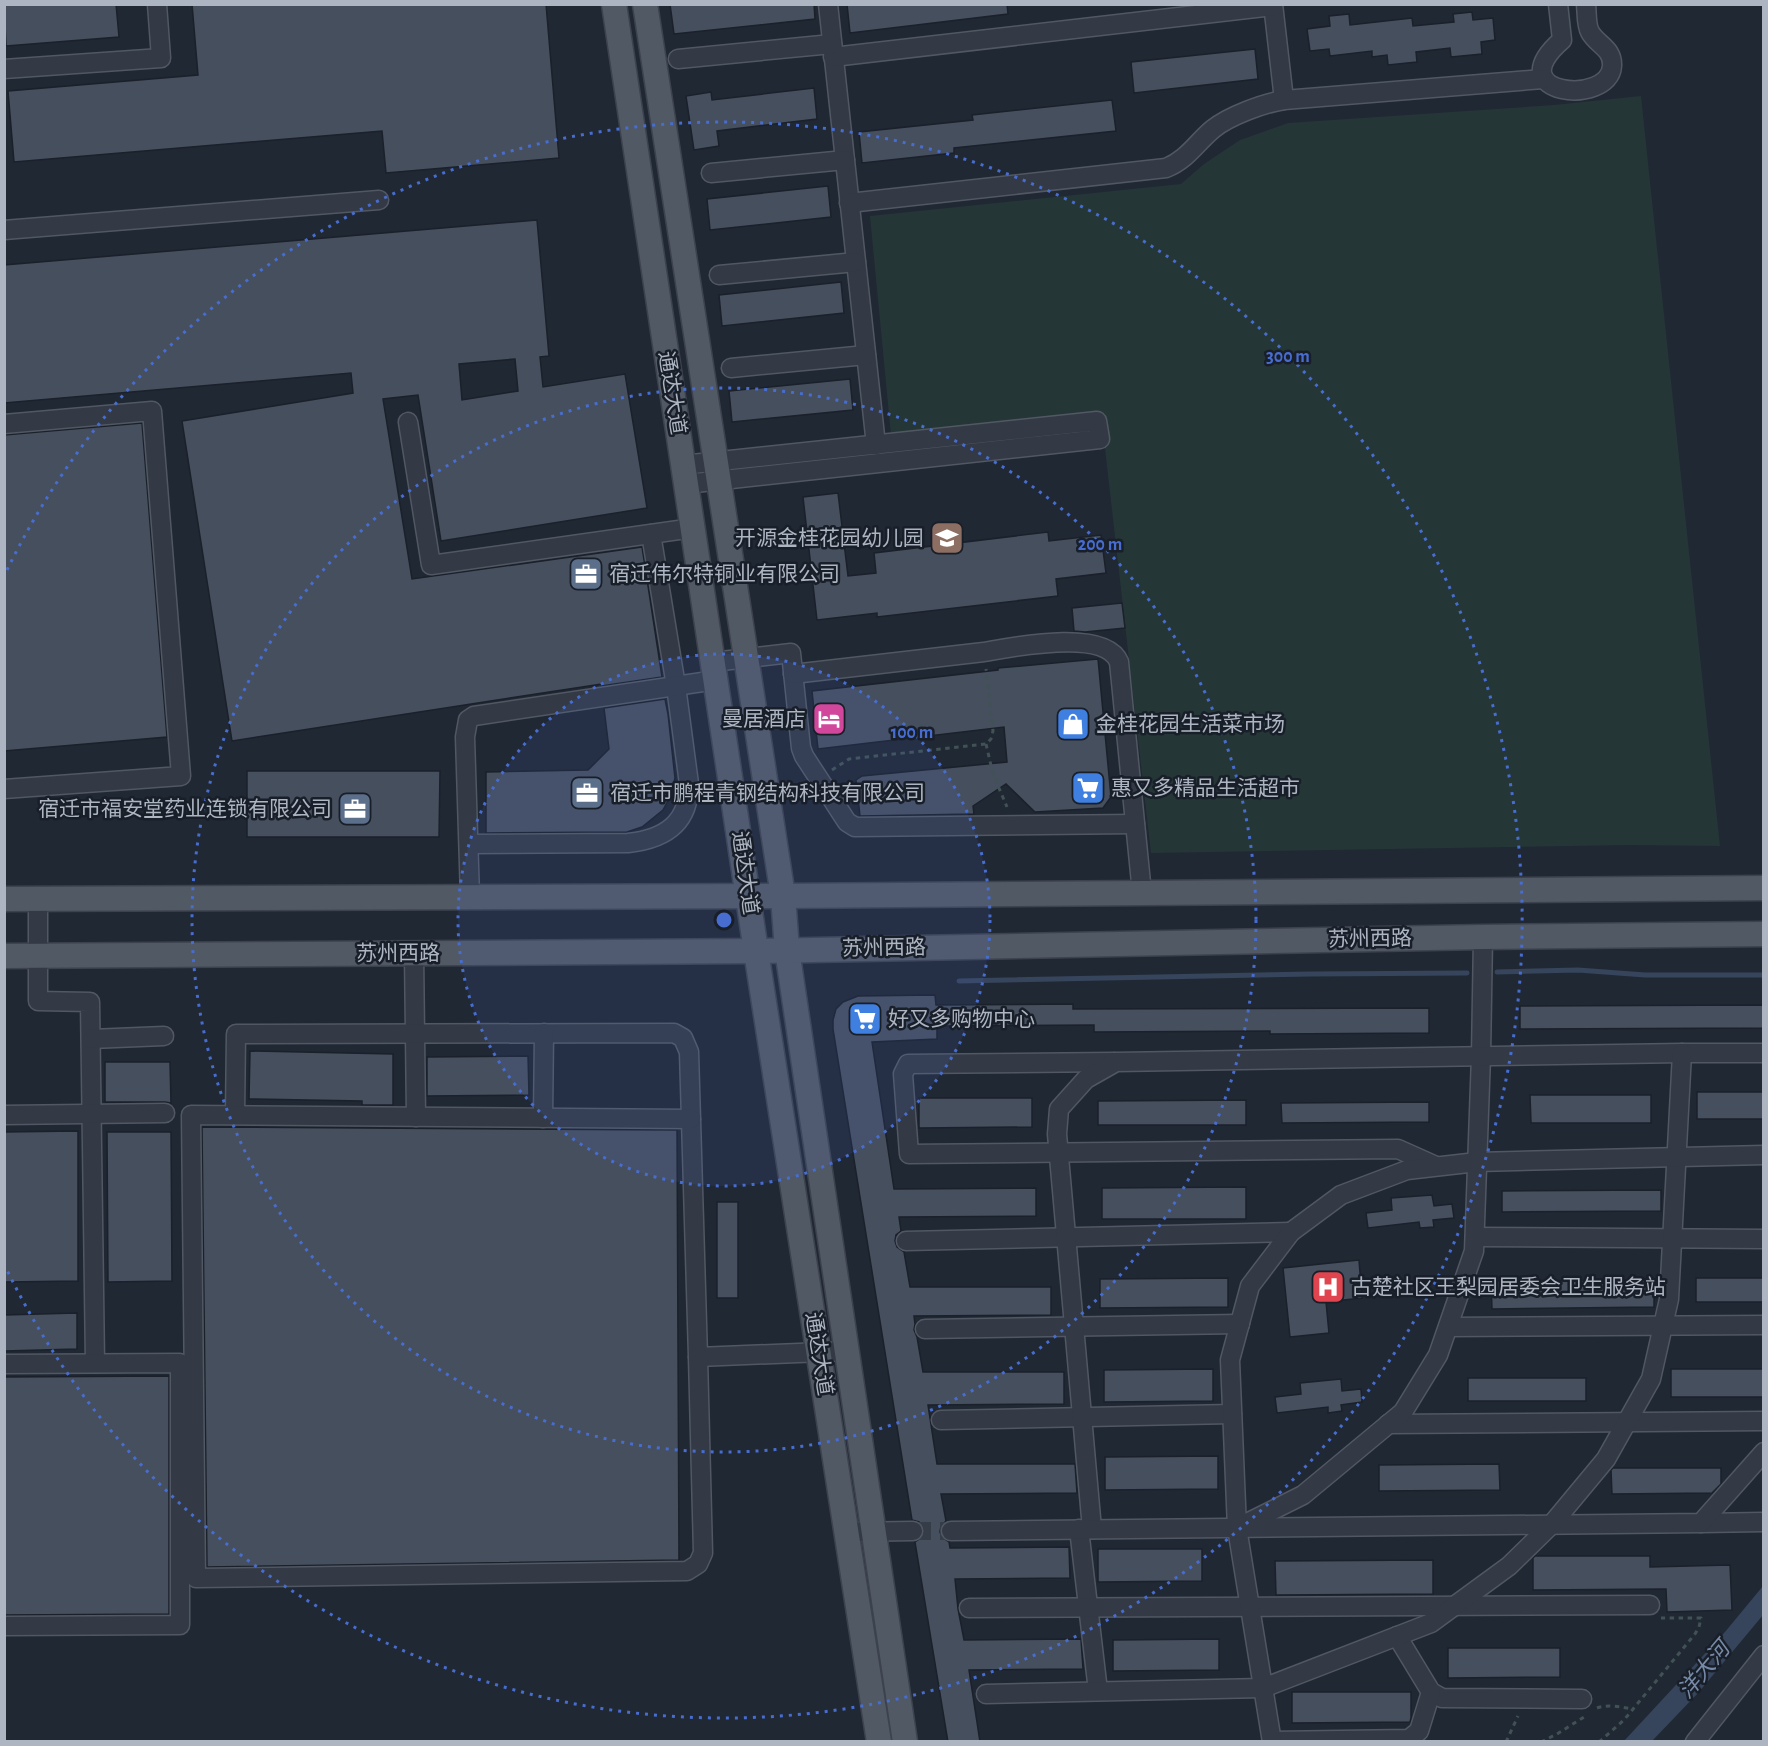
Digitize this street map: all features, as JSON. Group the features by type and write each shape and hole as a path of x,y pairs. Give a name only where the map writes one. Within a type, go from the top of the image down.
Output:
{"main road":[{"name":"通达大道","path":"614,4 756,951 879,1742"},
{"name":"通达大道","path":"645,4 783,896 787,950 906,1742"},
{"path":"4,899 783,896 1764,888"},
{"name":"苏州西路","path":"4,956 756,951 1764,934"}],"street":[{"path":"4,69 161,58 157,4"},
{"path":"828,4 866,354 883,444 892,462"},
{"path":"1558,4 1562,40"},
{"path":"1586,4 1588,30 1610,53 1611,74 1602,83 1592,88 1571,90 1560,89 1543,79 1541,68 1544,58 1562,40 1593,37"},
{"path":"678,59 833,51 1273,5 1284,100"},
{"path":"849,203 1166,168 1178,164 1215,128 1266,103 1543,79"},
{"path":"711,172 845,160"},
{"path":"4,230 379,200"},
{"path":"719,275 856,262"},
{"path":"731,368 866,354"},
{"path":"4,424 152,411 181,776 4,789"},
{"path":"685,475 883,444 949,446 1100,439 1098,421 949,446 892,462 717,471"},
{"path":"408,422 431,566 693,528"},
{"path":"469,844 643,842 666,832 676,823 684,810 689,798 689,784 676,686 651,534"},
{"path":"793,674 1011,647 1072,642 1098,645 1116,655 1119,662 1142,893"},
{"path":"470,897 465,737 468,720 474,716 676,686 746,658 791,653 801,748 847,822 855,827 1135,824"},
{"path":"38,899 38,1001 90,1002 95,1363"},
{"path":"1237,1528 1303,1495 1403,1412 1438,1355 1474,1251 1483,937"},
{"path":"414,953 416,1116"},
{"path":"543,1118 544,1033"},
{"path":"236,1115 236,1034 674,1033 683,1038 689,1052 691,1119 698,1357 703,1554 698,1564 687,1571 196,1578 191,1115 691,1119"},
{"path":"91,1039 164,1036"},
{"path":"986,1694 1263,1688 1431,1623 1509,1566 1552,1524 1606,1458 1651,1379 1669,1299 1682,1053"},
{"path":"1438,1166 1398,1149 909,1154 903,1074 908,1064 1764,1053"},
{"path":"1098,1691 1088,1607 1082,1417 1057,1134 1059,1109 1086,1079 1116,1062"},
{"path":"4,1115 165,1113"},
{"path":"1431,1692 1419,1731 1409,1739 1272,1741 1237,1528 1230,1360 1250,1286 1291,1232 1341,1195 1407,1170 1477,1162 1764,1155"},
{"path":"906,1241 1291,1232"},
{"path":"1475,1237 1764,1239"},
{"path":"925,1329 1240,1324"},
{"path":"1448,1327 1764,1325"},
{"path":"698,1357 847,1351"},
{"path":"4,1364 180,1363 180,1625 4,1626"},
{"path":"941,1420 1232,1414"},
{"path":"1388,1424 1764,1421"},
{"path":"1701,1523 1764,1452"},
{"path":"951,1531 1764,1522"},
{"path":"847,1532 913,1531"},
{"path":"969,1608 1650,1605"},
{"path":"1397,1636 1431,1692 1443,1698 1527,1699 1587,1708"},
{"path":"1695,1742 1764,1655"}],"path":[{"path":"819,779 849,759 986,744 991,739 993,731 984,652"},
{"path":"986,744 993,774 1016,825"},
{"path":"1599,1742 1624,1720 1699,1627 1701,1618 1660,1618 1650,1605"},
{"path":"1506,1742 1527,1699"},
{"path":"1541,1742 1557,1734 1587,1708 1614,1706 1633,1709"}],"shaded area":[{"path":"1641,96 1720,846 1630,845 1151,853 1101,413 891,435 870,216 1181,184 1204,164 1240,140 1288,123 1554,105"}],"water":[{"name":"洋大河","path":"1763,1586 1763,1615 1698,1693 1652,1741 1624,1741 1725,1632"}],"building":[{"path":"4,4 116,4 119,37 6,46"},
{"path":"192,4 546,4 559,158 386,173 382,131 14,162 8,91 198,75"},
{"path":"670,4 814,4 815,19 674,34"},
{"path":"847,4 1007,4 1008,14 850,33"},
{"path":"1472,12 1473,20 1493,18 1495,40 1481,42 1482,54 1451,57 1450,48 1416,52 1417,62 1388,65 1387,55 1372,57 1372,51 1330,56 1329,49 1310,51 1307,29 1330,26 1329,16 1349,14 1350,25 1412,18 1413,26 1454,22 1453,14"},
{"path":"1255,49 1258,79 1134,93 1131,62"},
{"path":"814,88 817,119 717,131 719,146 694,150 686,96 711,92 712,100"},
{"path":"1112,100 1116,131 954,148 954,153 862,163 859,132 973,120 972,115"},
{"path":"828,186 831,217 710,230 707,199"},
{"path":"537,220 549,356 540,357 543,387 625,374 647,508 441,541 418,395 383,399 412,579 642,547 662,677 601,686 601,684 232,741 182,421 353,393 351,373 4,403 4,265","holes":["515,359 518,391 462,400 459,364"]},
{"path":"841,282 844,313 722,326 719,295"},
{"path":"850,379 853,410 732,422 729,391"},
{"path":"142,423 167,737 4,751 4,435"},
{"path":"838,493 848,576 876,573 874,553 1048,532 1049,541 1101,535 1106,573 1056,579 1058,596 877,617 877,613 817,620 803,497"},
{"path":"1122,603 1125,628 1074,631 1072,608"},
{"path":"1098,659 1111,797 1103,808 1035,812 1006,784 973,806 974,814 860,816 856,780 862,776 1007,762 1004,727 818,749 812,691 998,670 998,668"},
{"path":"665,699 675,778 671,795 663,810 642,827 627,832 486,833 486,772 588,770 609,749 604,708"},
{"path":"247,771 440,771 439,837 247,837"},
{"path":"935,995 936,1005 1073,1004 1073,1009 1429,1008 1429,1033 1094,1032 1094,1025 937,1026 937,1039 872,1042 894,1189 1036,1188 1036,1216 899,1217 901,1231 896,1235 895,1241 897,1247 904,1252 910,1287 1051,1287 1051,1315 914,1316 914,1330 923,1372 1064,1372 1064,1404 928,1405 937,1464 1075,1464 1077,1493 941,1494 946,1521 941,1526 940,1532 942,1537 949,1542 950,1548 1069,1547 1070,1578 955,1579 964,1640 1081,1639 1083,1669 969,1670 980,1742 948,1742 915,1542 922,1537 924,1530 919,1522 912,1520 833,1029 836,1009 843,1002 858,996"},
{"path":"1764,1005 1764,1028 1520,1029 1520,1006"},
{"path":"250,1051 393,1054 393,1105 362,1105 362,1101 249,1099"},
{"path":"528,1056 529,1095 427,1096 427,1057"},
{"path":"105,1062 170,1062 171,1103 105,1102"},
{"path":"1697,1092 1764,1092 1764,1119 1697,1119"},
{"path":"1530,1095 1651,1095 1651,1123 1531,1123"},
{"path":"919,1098 1032,1098 1032,1127 919,1128"},
{"path":"1246,1100 1246,1125 1098,1125 1098,1101"},
{"path":"1429,1102 1429,1122 1282,1123 1281,1103"},
{"path":"202,1127 677,1130 679,1560 207,1567"},
{"path":"78,1131 78,1281 4,1282 4,1132"},
{"path":"107,1132 171,1132 172,1281 108,1282"},
{"path":"1246,1187 1246,1219 1102,1219 1102,1188"},
{"path":"1661,1190 1661,1211 1502,1212 1502,1191"},
{"path":"1432,1195 1434,1206 1452,1204 1454,1218 1433,1220 1434,1227 1420,1228 1419,1222 1368,1228 1366,1213 1392,1210 1391,1198"},
{"path":"717,1202 738,1202 738,1298 717,1298"},
{"path":"1359,1260 1362,1298 1326,1302 1329,1333 1290,1337 1283,1268"},
{"path":"1228,1278 1228,1307 1100,1308 1100,1279"},
{"path":"1696,1278 1764,1278 1764,1302 1696,1302"},
{"path":"1654,1280 1654,1307 1492,1309 1491,1281"},
{"path":"77,1313 77,1349 4,1351 4,1315"},
{"path":"1213,1369 1213,1401 1104,1402 1104,1370"},
{"path":"1671,1369 1764,1369 1764,1397 1671,1397"},
{"path":"169,1376 169,1614 4,1615 4,1377"},
{"path":"1468,1378 1586,1378 1586,1401 1468,1401"},
{"path":"1341,1379 1342,1391 1361,1389 1362,1402 1341,1405 1342,1411 1328,1413 1328,1407 1277,1413 1275,1397 1301,1394 1300,1383"},
{"path":"1218,1456 1218,1489 1105,1490 1105,1457"},
{"path":"1499,1464 1500,1490 1379,1491 1379,1465"},
{"path":"1613,1468 1721,1468 1721,1484 1712,1493 1612,1494 1611,1470"},
{"path":"1098,1549 1202,1549 1202,1581 1098,1582"},
{"path":"1535,1556 1650,1556 1650,1567 1730,1565 1732,1610 1667,1612 1666,1589 1533,1590 1533,1558"},
{"path":"1433,1560 1433,1594 1276,1595 1275,1561"},
{"path":"1219,1639 1219,1670 1113,1671 1113,1640"},
{"path":"1448,1648 1560,1648 1560,1677 1448,1678"},
{"path":"1292,1692 1411,1692 1411,1718 1410,1722 1292,1723"}],"waterway":[{"path":"1497,972 1578,970 1645,975 1764,975"},
{"path":"959,981 1467,973"}],"tunnel":[{"path":"913,1531 951,1531"}],"place":[{"name":"开源金桂花园幼儿园","path":"947,538"},
{"name":"宿迁伟尔特铜业有限公司","path":"586,574"},
{"name":"曼居酒店","path":"829,719"},
{"name":"金桂花园生活菜市场","path":"1073,724"},
{"name":"惠又多精品生活超市","path":"1088,788"},
{"name":"宿迁市鹏程青钢结构科技有限公司","path":"587,793"},
{"name":"宿迁市福安堂药业连锁有限公司","path":"355,809"},
{"name":"好又多购物中心","path":"865,1019"},
{"name":"古楚社区王梨园居委会卫生服务站","path":"1328,1287"}]}
